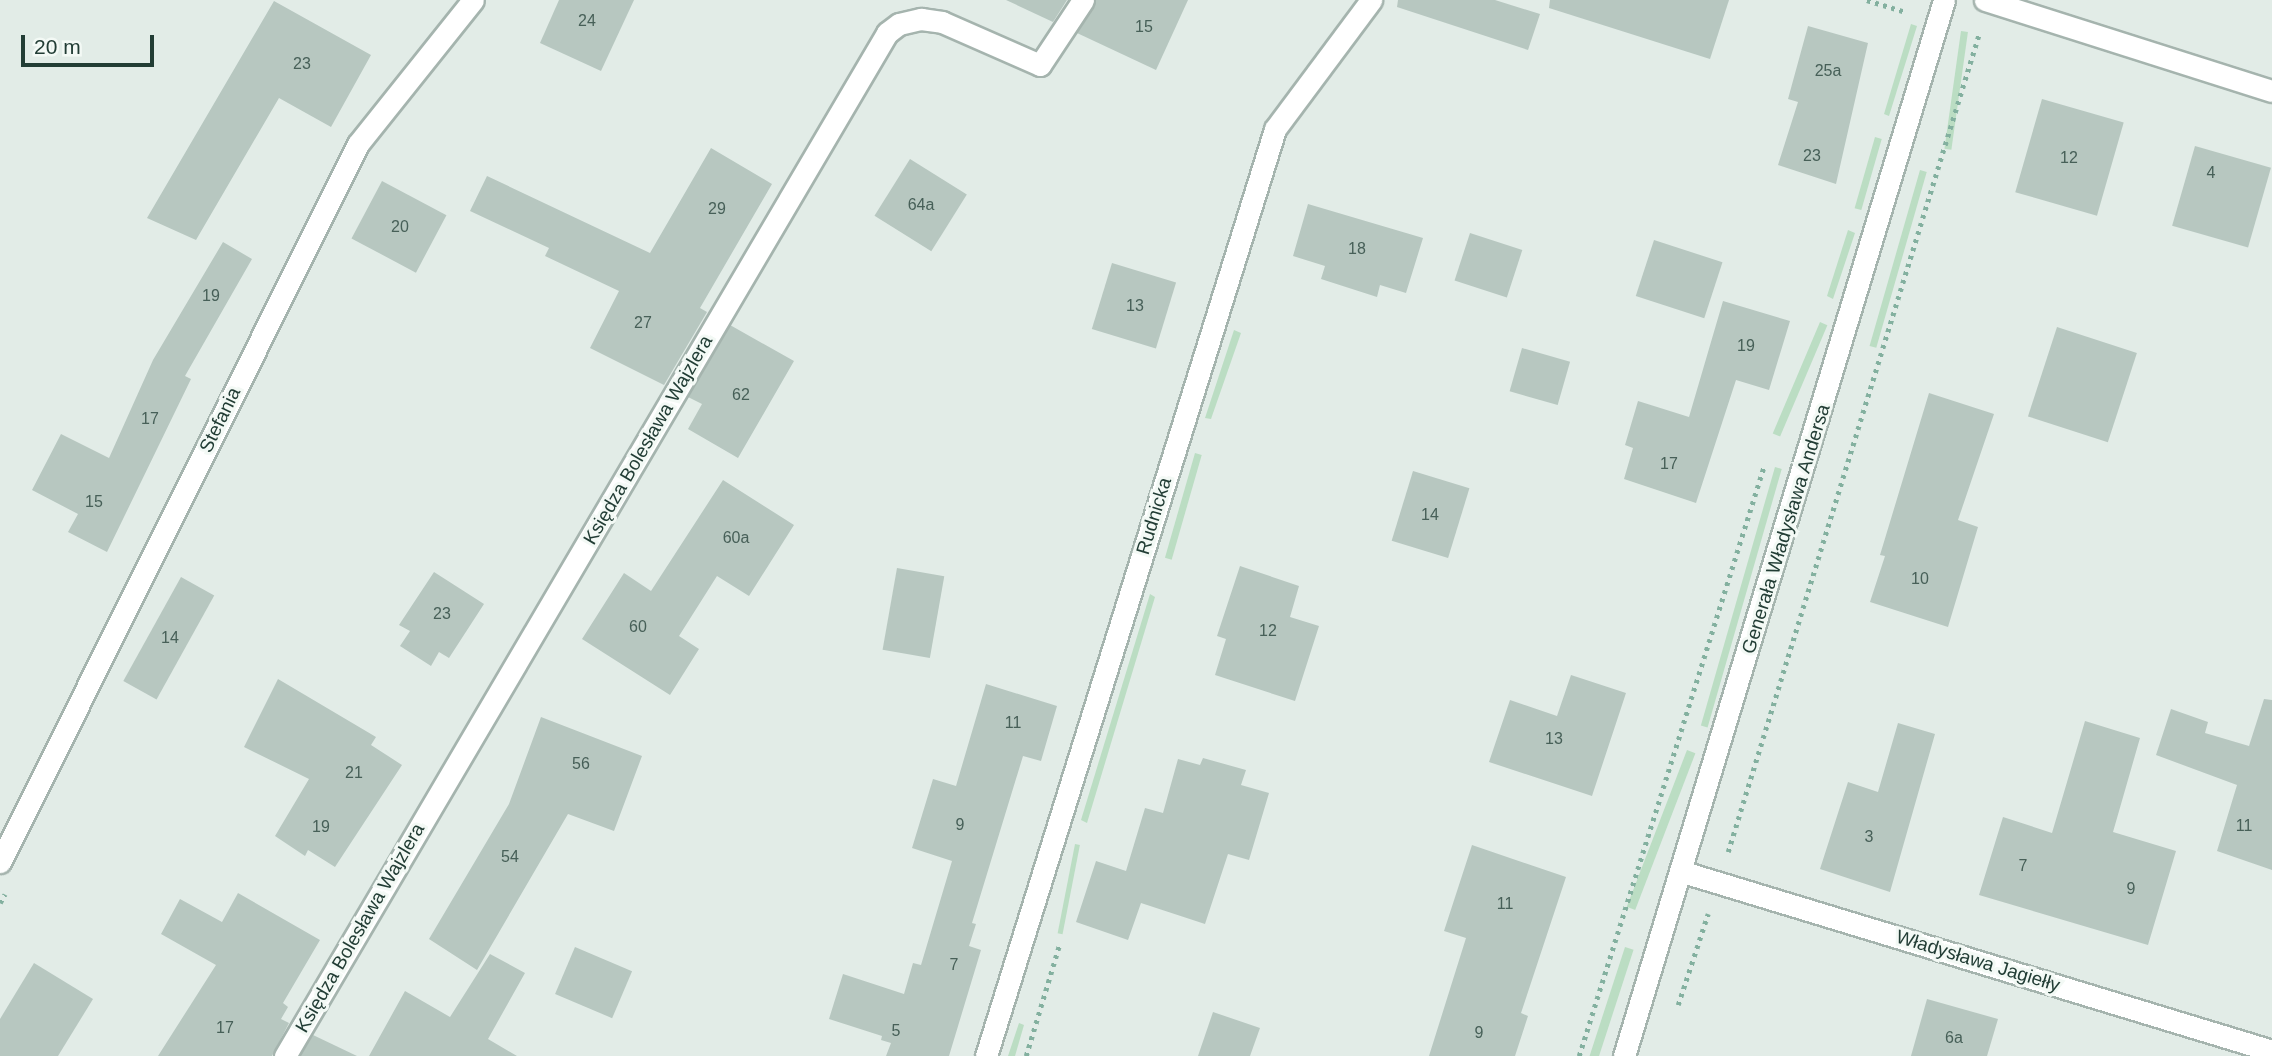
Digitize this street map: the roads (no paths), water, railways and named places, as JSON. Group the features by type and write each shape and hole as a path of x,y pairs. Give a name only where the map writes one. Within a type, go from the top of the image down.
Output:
{"street":[{"name":"Stefania","path":"0,862 358,144 473,0"},
{"name":"Księdza Bolesława Wajzlera","path":"285,1056 887,33 899,24 921,19 942,22 1040,65 1083,0"},
{"name":"Rudnicka","path":"986,1056 1275,129 1371,0"},
{"name":"Generała Władysława Andersa","path":"1624,1056 1683,872 1944,0"},
{"path":"1987,1 2272,91"},
{"name":"Władysława Jagiełły","path":"1683,872 2272,1051"}]}
